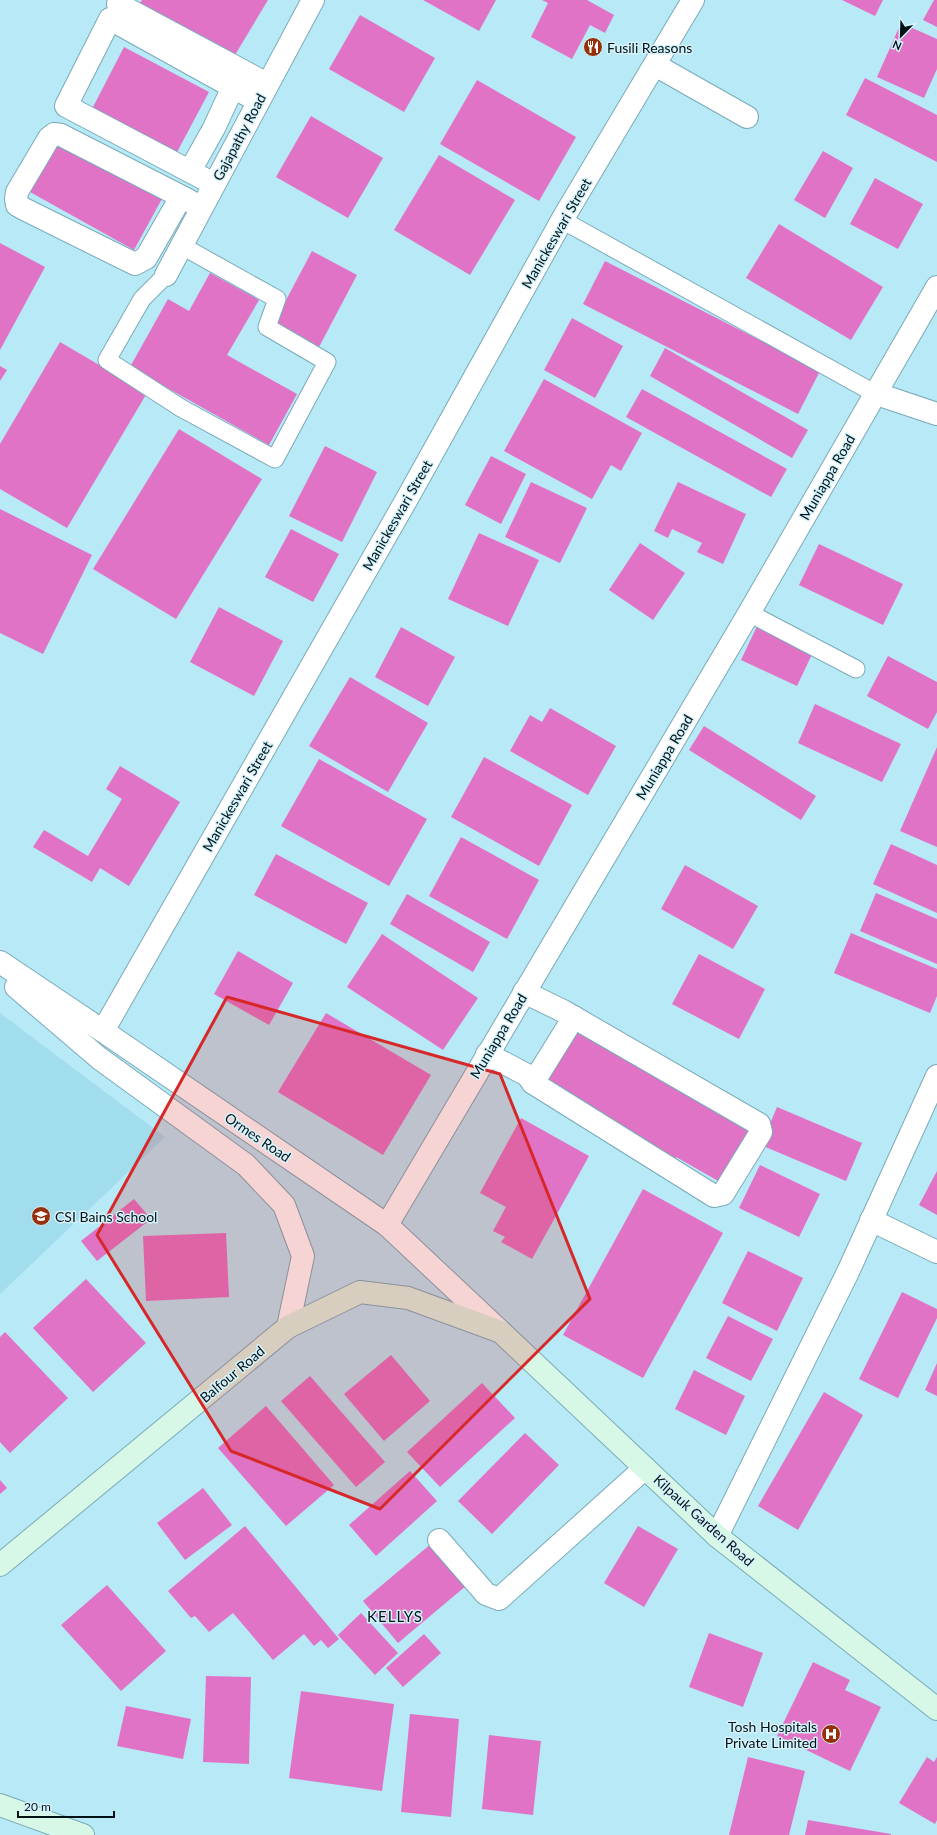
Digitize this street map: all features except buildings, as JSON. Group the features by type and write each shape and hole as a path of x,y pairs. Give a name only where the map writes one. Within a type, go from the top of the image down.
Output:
{"main road":[{"name":"Balfour Road","path":"0,1565 288,1327 360,1292 408,1298 501,1332"},
{"name":"Kilpauk Garden Road","path":"501,1332 717,1536 937,1709"},
{"path":"0,1805 83,1835"}],"street":[{"path":"120,0 118,4 262,93"},
{"name":"Gajapathy Road","path":"166,275 313,0"},
{"name":"Manickeswari Street","path":"103,1031 408,497 562,220 693,0"},
{"path":"214,184 66,106 110,19 233,87 262,93"},
{"path":"655,65 747,117"},
{"path":"190,171 214,128 233,87"},
{"path":"214,128 238,140"},
{"path":"181,197 146,258 135,264 24,209 17,205 16,199 17,192 48,138 54,134 61,135 181,197 201,208"},
{"name":"Muniappa Road","path":"387,1225 749,613 874,393 937,286"},
{"path":"874,393 937,414"},
{"name":"Ormes Road","path":"0,962 387,1225 501,1332"},
{"name":"Ormes Road","path":"0,973 100,1058 246,1165 284,1205 303,1256 288,1327"},
{"path":"487,1054 526,1075 534,1083 714,1196 723,1194 761,1132 759,1124 574,1017 524,992"},
{"path":"534,1083 574,1017"},
{"path":"717,1536 844,1279 937,1076"},
{"path":"871,1220 937,1252"},
{"path":"439,1540 486,1594 499,1599 645,1468"}],"lane":[{"path":"562,220 874,393"},
{"path":"166,275 142,299 107,360 181,408 275,459 327,362 267,327 277,299 182,246"},
{"path":"749,613 856,669"}],"highlighted area":[{"path":"227,997 500,1074 590,1299 380,1509 231,1451 97,1235"}],"shaded area":[{"name":"CSI Bains School","path":"0,1013 165,1137 0,1294"}],"place":[{"name":"Fusili Reasons","path":"593,47"},
{"name":"CSI Bains School","path":"41,1216"},
{"name":"Tosh Hospitals Private Limited","path":"831,1734"}],"district":[{"name":"KELLYS","path":"395,1616"}]}
